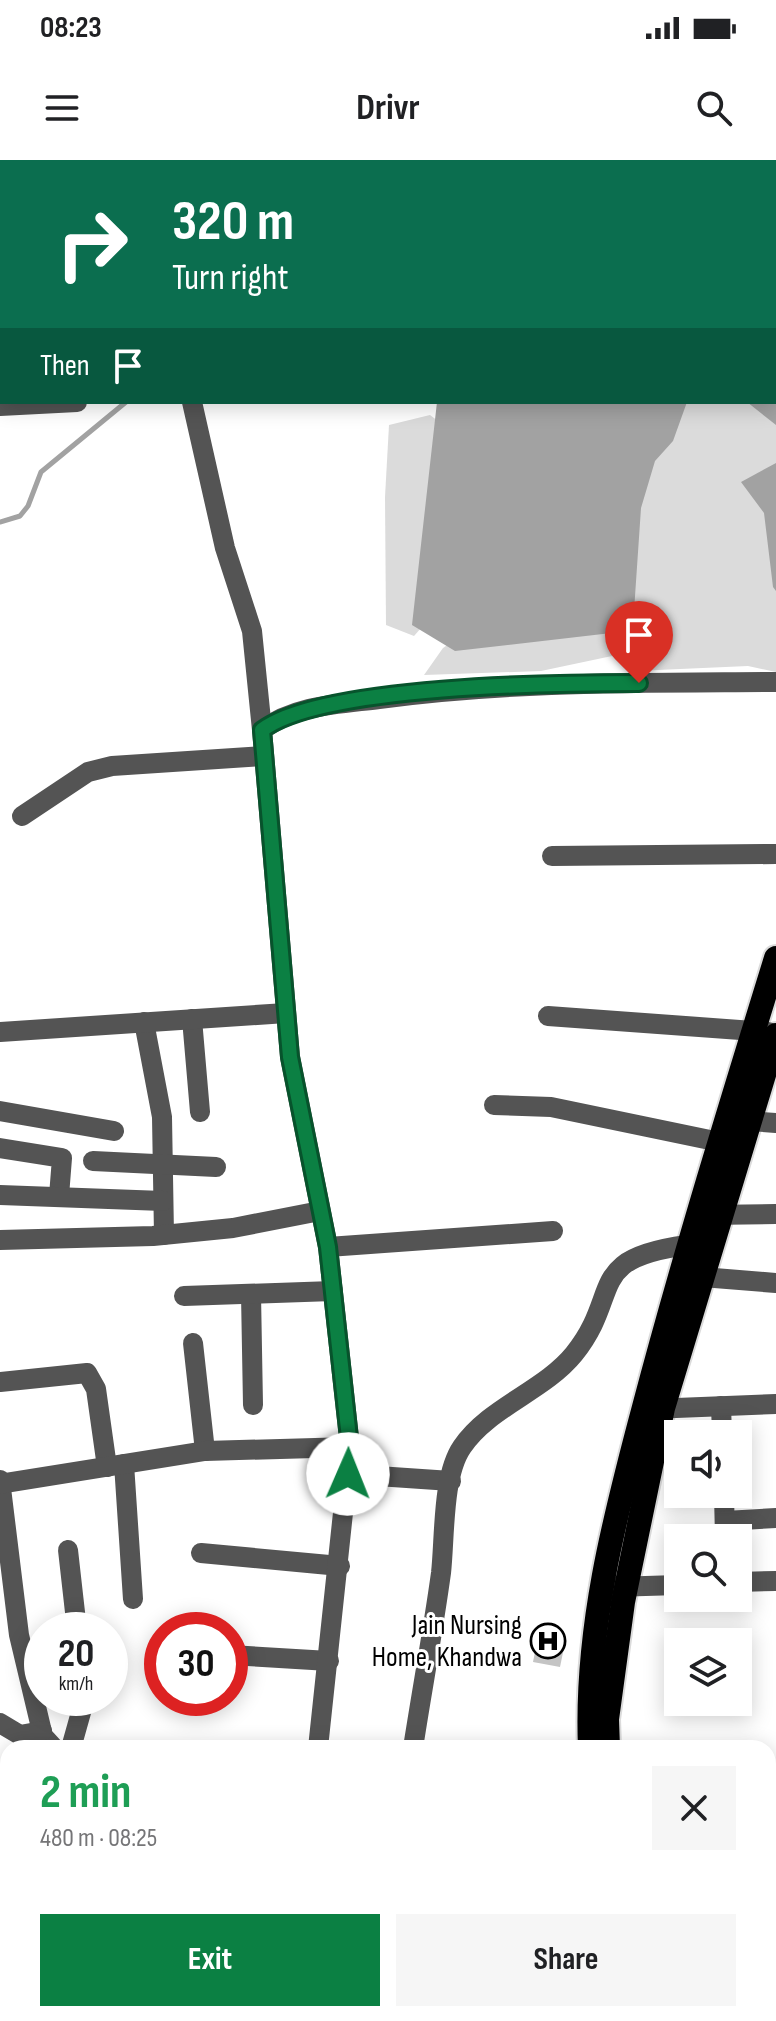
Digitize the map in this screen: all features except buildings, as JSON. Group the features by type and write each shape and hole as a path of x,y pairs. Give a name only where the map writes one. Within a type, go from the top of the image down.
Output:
{"highway":[{"path":"607,1740 600,1699 601,1588 615,1510 702,1277 721,1214 730,1144 750,1121 768,1033 776,958"},
{"path":"592,1740 626,1587 653,1409 687,1245 696,1215 730,1144 768,1033"}],"street":[{"path":"0,406 38,404"},
{"path":"192,404 225,548 252,631 290,1057 328,1247 350,1447 340,1566 319,1740"},
{"path":"262,730 298,712 437,691 611,683 776,682"},
{"path":"22,816 88,772 112,766 263,756"},
{"path":"552,856 776,854"},
{"path":"0,1032 286,1013"},
{"path":"548,1016 768,1033"},
{"path":"192,1019 200,1112"},
{"path":"144,1022 162,1117 164,1235"},
{"path":"494,1105 551,1107 730,1144"},
{"path":"0,1111 114,1131"},
{"path":"750,1121 776,1123"},
{"path":"0,1148 62,1158 59,1196"},
{"path":"93,1161 216,1167"},
{"path":"0,1195 163,1201"},
{"path":"0,1240 164,1235 233,1228 320,1211"},
{"path":"696,1215 776,1214"},
{"path":"328,1247 553,1231"},
{"path":"414,1740 441,1572 451,1481 462,1447 478,1429 572,1357 586,1338 603,1292 620,1266 655,1249 687,1245"},
{"path":"702,1277 776,1283"},
{"path":"184,1296 333,1291"},
{"path":"251,1294 253,1405"},
{"path":"193,1343 205,1451"},
{"path":"0,1382 87,1373 96,1389 115,1466 133,1599"},
{"path":"653,1409 776,1404"},
{"path":"721,1406 722,1420"},
{"path":"48,1740 42,1731 19,1635 0,1482 205,1451 350,1447"},
{"path":"348,1474 451,1481"},
{"path":"750,1524 776,1518"},
{"path":"68,1550 75,1612"},
{"path":"201,1553 340,1566"},
{"path":"752,1582 776,1581"},
{"path":"601,1588 664,1586"},
{"path":"248,1656 329,1661"},
{"path":"73,1740 80,1716"},
{"path":"0,1723 20,1735 42,1731"}],"shaded area":[{"path":"437,404 686,404 673,441 655,461 641,508 634,611 620,632 455,651 412,625"},
{"path":"671,404 776,404 776,672 748,666 635,671 612,656 541,671 424,675 443,648 460,636"},
{"path":"750,404 776,404 776,425"},
{"path":"430,415 447,428 441,605 414,636 386,625 385,497 389,425"},
{"path":"776,463 776,591 764,513 741,482"}],"waterway":[{"path":"0,522 20,516 28,506 41,472 124,404"}],"place":[{"name":"Jain Nursing Home, Khandwa","path":"548,1641"}],"route":[{"path":"348,1474 350,1447 328,1247 290,1057 262,730 298,712 437,691 639,683"}]}
